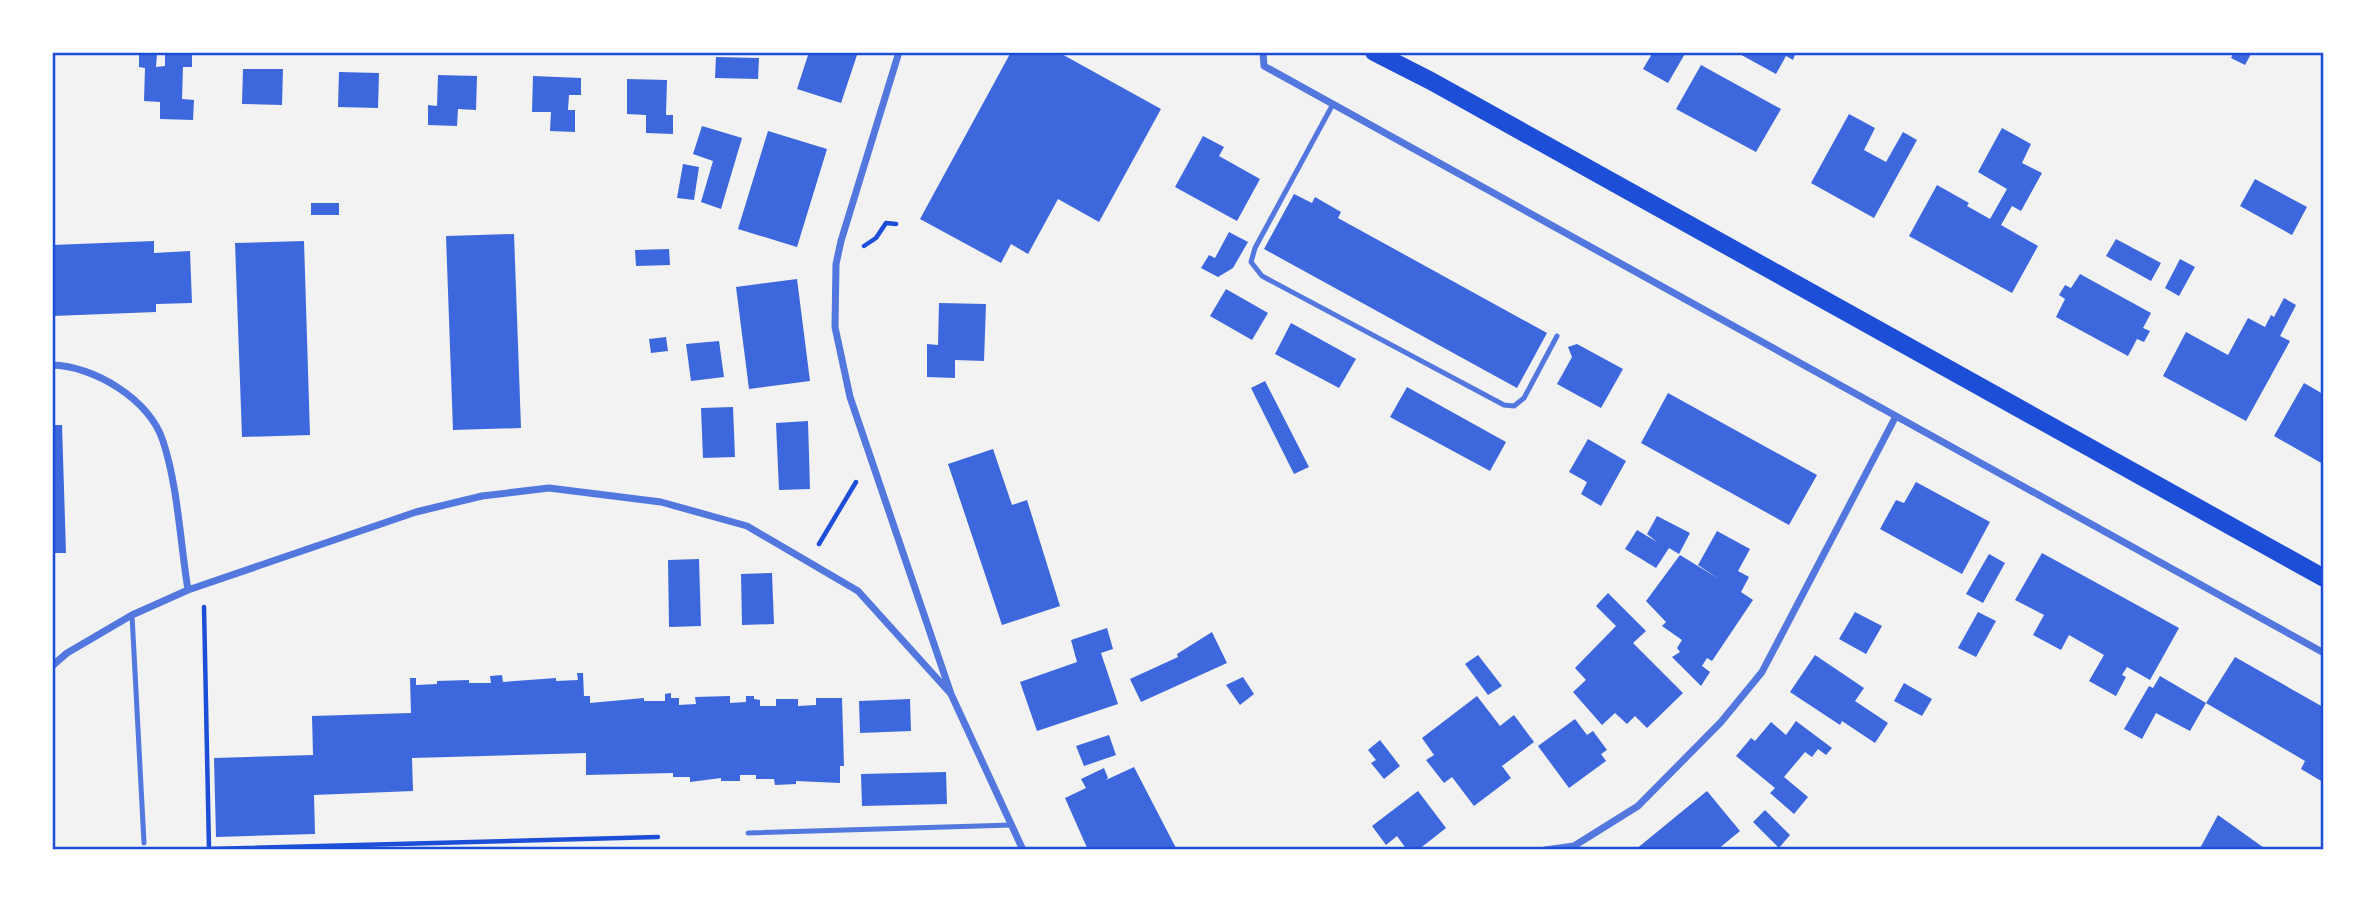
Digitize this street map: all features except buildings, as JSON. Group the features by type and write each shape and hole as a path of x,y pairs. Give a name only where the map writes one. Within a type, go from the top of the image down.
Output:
{"main road":[{"path":"1374,52 1432,81 2323,578"}],"street":[{"path":"899,52 836,264 835,327 850,397 872,454 951,694 1023,849"},
{"path":"1264,52 1264,66 2323,653"},
{"path":"52,365 66,366 115,383 147,415 162,438 188,590"},
{"path":"1545,849 1574,846 1638,806 1721,722 1754,682 1896,416"},
{"path":"52,666 66,653 132,615 188,590 416,512 482,496 549,488 661,502 747,526 858,591 951,694"}],"lane":[{"path":"1333,104 1255,248 1251,262 1262,275 1504,405 1514,406 1524,398 1557,336"},
{"path":"132,615 144,843"},
{"path":"748,833 1012,825"}],"path":[{"path":"808,562 872,454"},
{"path":"203,585 209,849 658,837"}]}
